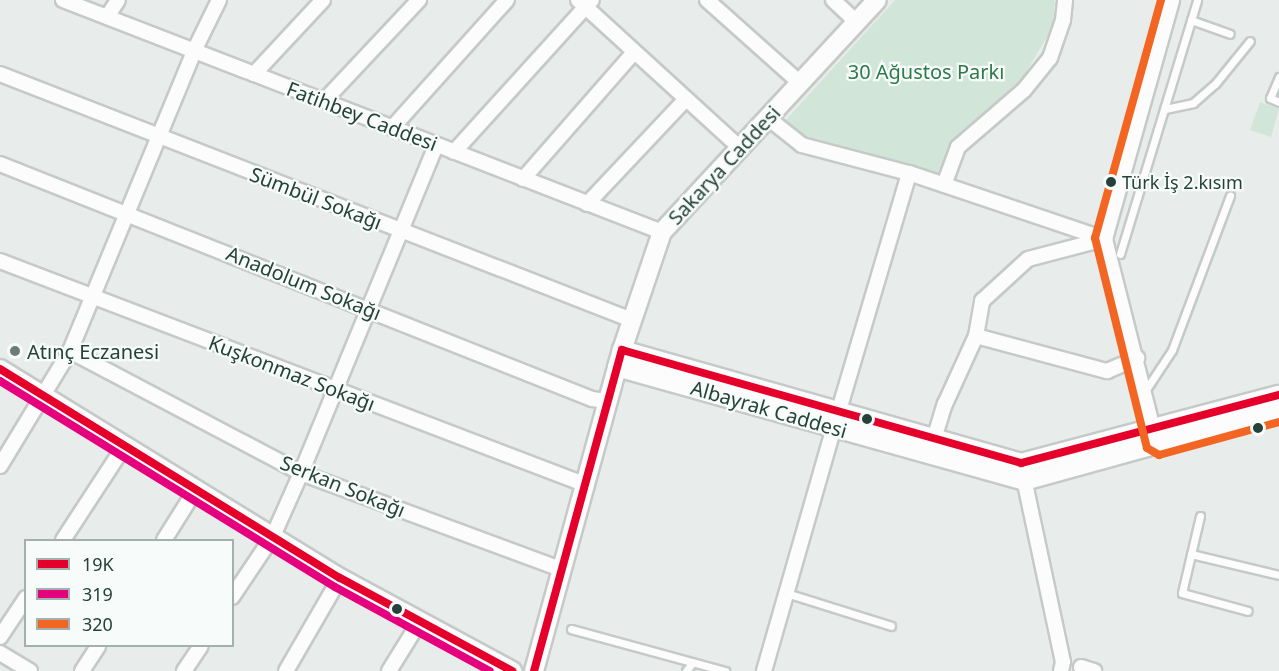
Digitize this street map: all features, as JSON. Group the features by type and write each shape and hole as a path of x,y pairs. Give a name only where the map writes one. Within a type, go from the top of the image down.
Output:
{"street":[{"name":"Fatihbey Caddesi","path":"63,0 662,232"},
{"path":"107,17 118,0"},
{"path":"0,465 70,351 194,51 219,0"},
{"path":"254,74 323,0"},
{"path":"324,101 419,0"},
{"path":"392,128 507,0"},
{"path":"707,0 800,84"},
{"path":"833,0 857,22"},
{"name":"Sakarya Caddesi","path":"534,671 607,401 662,232 877,0"},
{"path":"944,185 958,147 1024,90 1050,58 1063,20 1065,0"},
{"path":"1155,437 1137,358 1105,239 1172,0"},
{"path":"454,152 586,2 634,52 740,148"},
{"path":"523,178 634,52"},
{"name":"Sümbül Sokağı","path":"0,74 632,321"},
{"path":"587,204 686,99"},
{"path":"768,118 802,145 909,173 1105,239"},
{"path":"234,594 273,536 436,145"},
{"name":"Anadolum Sokağı","path":"0,164 592,399 607,401"},
{"path":"764,671 909,173"},
{"path":"927,456 945,404 976,336 982,301 1028,259 1105,239"},
{"name":"Kuşkonmaz Sokağı","path":"0,261 584,484"},
{"path":"976,336 1107,371 1137,358"},
{"name":"Serkan Sokağı","path":"70,351 301,473 561,569"},
{"name":"Albayrak Caddesi","path":"620,358 837,419 934,439 1023,472"},
{"path":"0,369 340,578 500,668"},
{"name":"Albayrak Caddesi","path":"1155,437 1279,395"},
{"name":"Albayrak Caddesi","path":"837,419 927,456 1023,472 1155,437 1279,411"},
{"path":"64,539 125,445"},
{"path":"1023,472 1063,662 1060,671"},
{"path":"165,539 196,489"},
{"path":"286,671 340,578"},
{"path":"0,636 24,600"},
{"path":"389,671 420,621"},
{"path":"82,671 97,647"},
{"path":"184,671 200,647"},
{"path":"0,652 30,671"}],"lane":[{"path":"1120,255 1197,0"},
{"path":"1191,20 1230,34"},
{"path":"1165,109 1193,103 1215,84 1250,41"},
{"path":"1279,76 1270,98 1279,102"},
{"path":"1145,391 1172,350 1230,196"},
{"path":"1200,516 1182,593 1248,611"},
{"path":"1191,554 1279,575"},
{"path":"786,593 891,626"},
{"path":"572,629 724,671"},
{"path":"686,671 693,662"}],"green space":[{"name":"30 Ağustos Parkı","path":"895,0 1055,0 1053,27 1023,77 953,141 937,179 807,140 784,122"},
{"path":"1260,102 1279,109 1271,137 1250,130"}],"transit line":[{"name":"320","path":"1161,0 1095,238 1147,448 1159,455 1279,422"},
{"name":"19K","path":"534,671 622,350 1021,463 1279,395"},
{"name":"19K","path":"0,369 340,578 512,671"},
{"name":"319","path":"0,381 335,587 490,671"}],"place":[{"name":"Türk İş 2.kısım","path":"1111,182"},
{"name":"Atınç Eczanesi","path":"15,351"}]}
